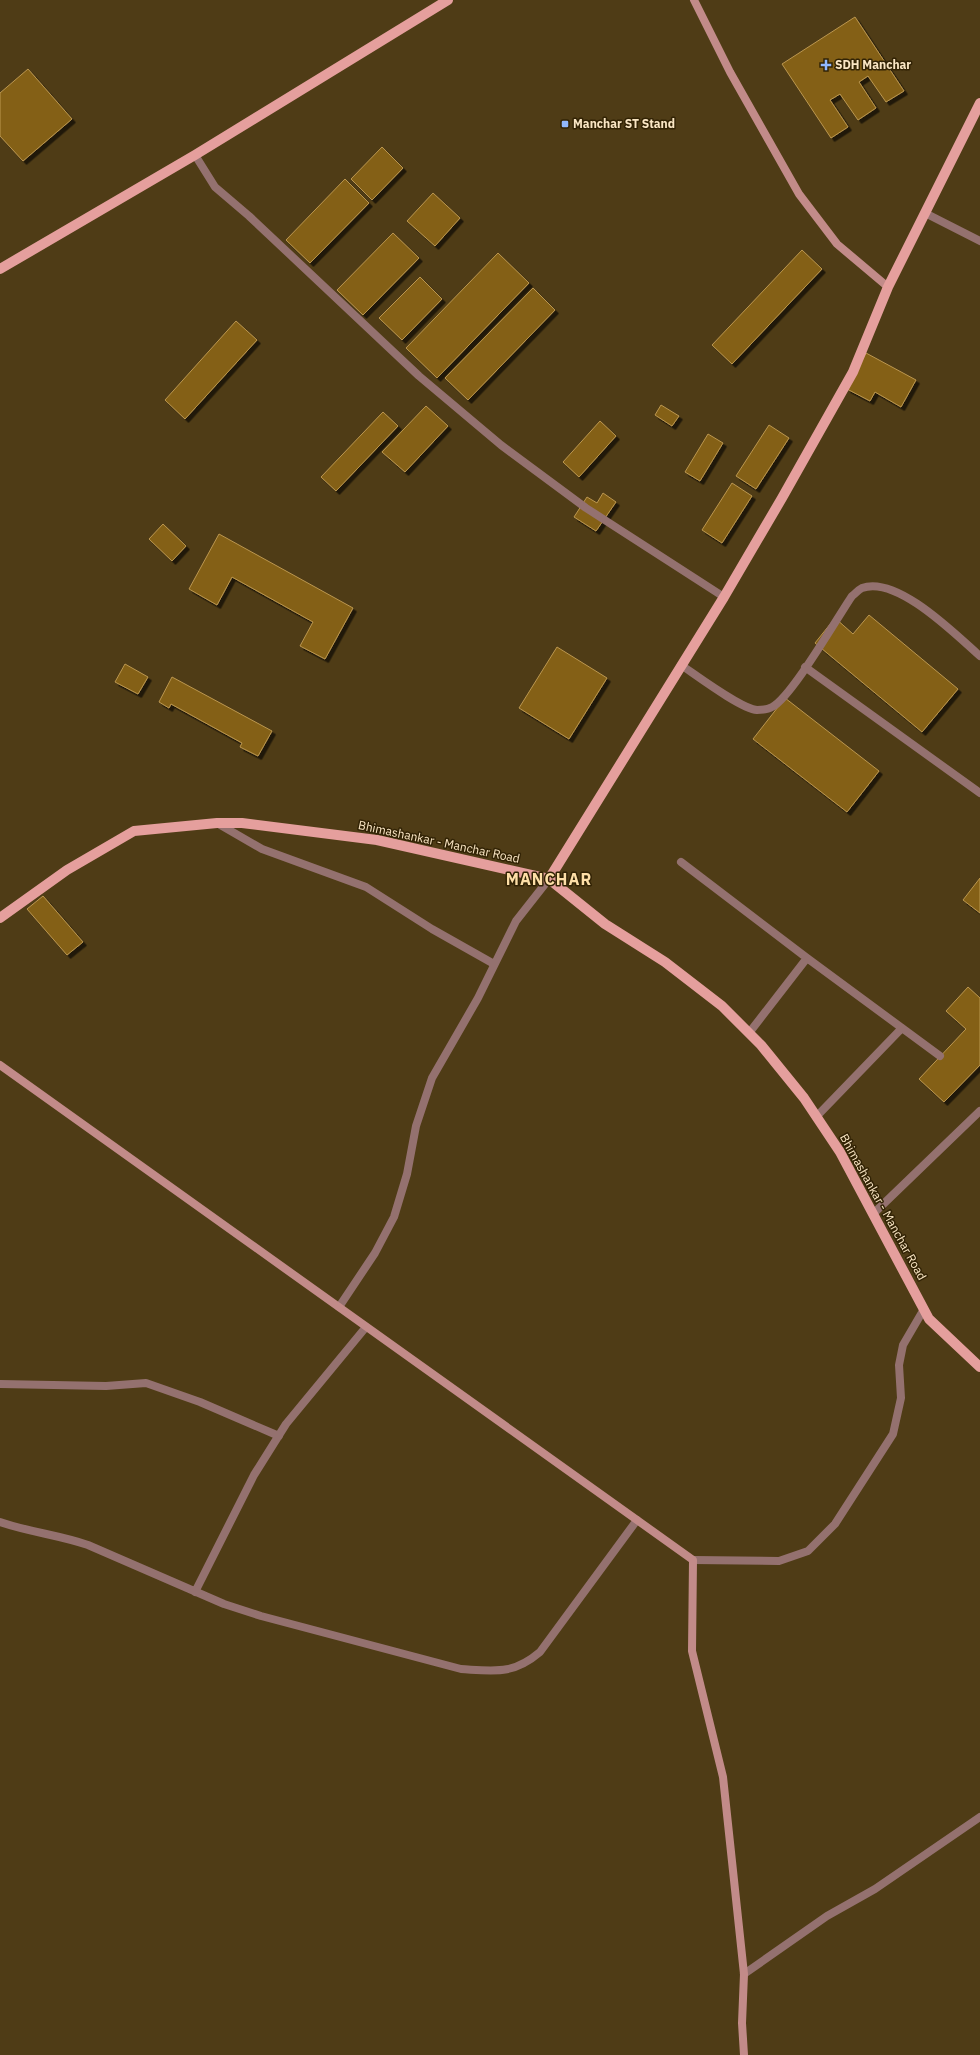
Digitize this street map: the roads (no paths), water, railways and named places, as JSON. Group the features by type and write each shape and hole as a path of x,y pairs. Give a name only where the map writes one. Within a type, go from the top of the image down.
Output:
{"main road":[{"path":"0,269 195,155 448,0"},
{"path":"549,879 724,597 853,372 888,287 980,103"},
{"name":"Bhimashankar - Manchar Road","path":"0,918 67,870 134,831 217,823 242,823 377,840 549,879 605,924 665,962 722,1006 749,1033 804,1098 840,1152 929,1319 980,1367"}],"street":[{"path":"694,0 730,72 799,194 836,244 888,287"},
{"path":"195,155 215,187 249,216 419,376 478,425 586,508 724,597"},
{"path":"925,213 980,241"},
{"path":"681,665 739,702 756,710 772,707 786,693 805,668 852,596 861,588 872,588 897,593 923,606 980,656"},
{"path":"805,668 980,794"},
{"path":"217,823 262,849 366,887 432,929 494,964"},
{"path":"681,862 807,958 940,1056"},
{"path":"339,1307 375,1253 394,1218 407,1174 416,1126 432,1078 478,998 516,921 549,879"},
{"path":"749,1033 807,958"},
{"path":"816,1117 902,1028"},
{"path":"0,1065 693,1560 779,1561 808,1551 835,1524 893,1434 901,1398 900,1365 904,1345 924,1309"},
{"path":"873,1214 980,1111"},
{"path":"195,1592 254,1475 286,1424 366,1327"},
{"path":"0,1384 106,1386 146,1383 200,1402 279,1436"},
{"path":"0,1522 27,1531 66,1538 88,1545 224,1604 261,1616 461,1668 490,1671 511,1670 527,1663 540,1652 636,1520"},
{"path":"693,1560 692,1651 723,1778 744,1974 742,2022 744,2055"},
{"path":"744,1974 827,1916 875,1889 980,1817"}],"place":[{"name":"SDH Manchar","path":"826,65"},
{"name":"Manchar ST Stand","path":"565,124"}],"district":[{"name":"MANCHAR","path":"549,879"}]}
